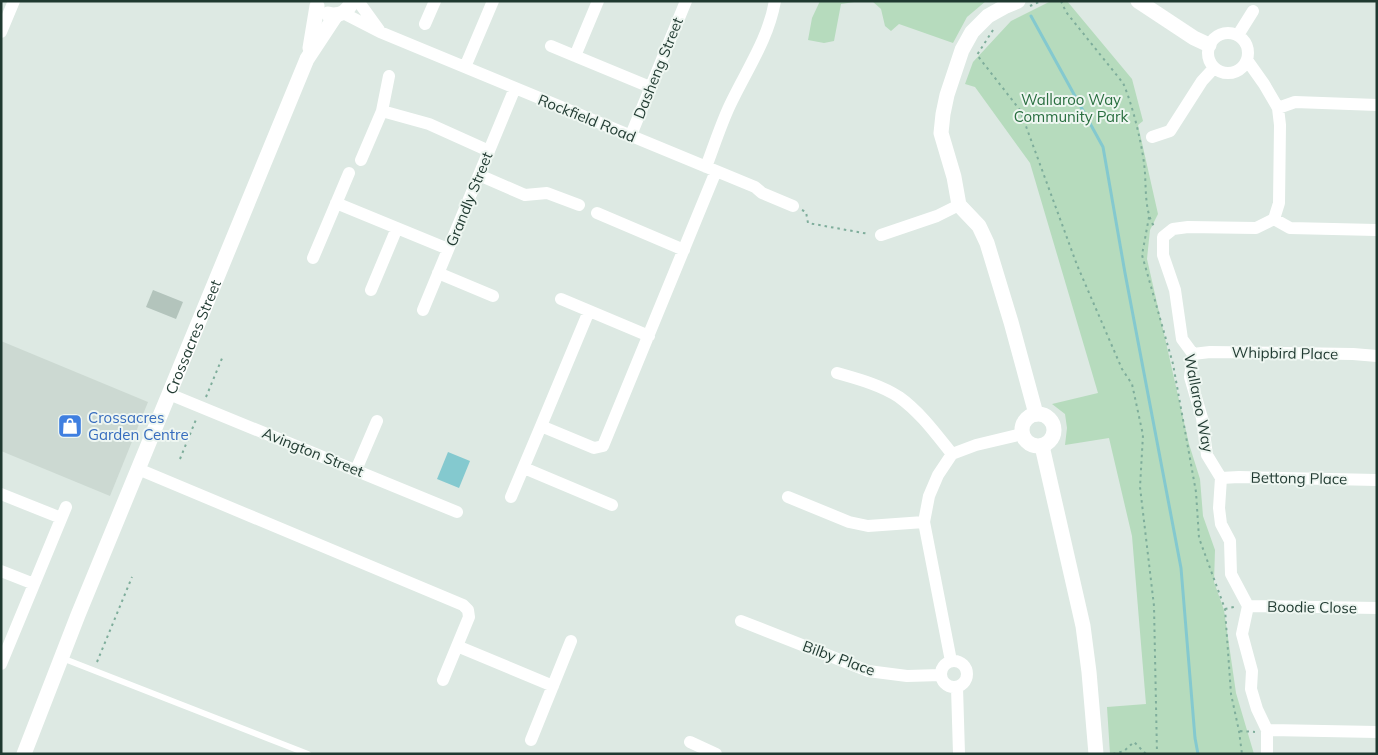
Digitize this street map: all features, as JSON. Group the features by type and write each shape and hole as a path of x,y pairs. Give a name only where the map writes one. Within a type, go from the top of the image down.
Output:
{"street":[{"path":"1,32 14,1"},
{"path":"358,1 380,32"},
{"path":"425,24 434,1"},
{"path":"465,68 493,1"},
{"path":"575,56 598,1"},
{"name":"Dasheng Street","path":"630,135 686,1"},
{"path":"541,426 594,448 604,446 684,250 730,105 772,21 775,1"},
{"path":"1138,1 1194,38 1209,45"},
{"path":"316,3 326,14 344,10"},
{"name":"Crossacres Street","path":"308,59 316,3"},
{"path":"1022,5 1006,6 988,16 972,32 962,50 947,95 941,133 954,177 959,205 979,226 987,243 1036,414"},
{"name":"Rockfield Road","path":"344,10 380,32 756,187 762,194 793,206"},
{"name":"Crossacres Street","path":"24,754 168,394 308,59 344,10"},
{"path":"1238,35 1253,11"},
{"path":"1163,237 1173,229 1188,227 1256,228 1274,219 1279,203 1280,125 1278,108 1247,60 1247,48 1238,35 1222,33 1215,37 1209,45 1208,57 1214,68 1225,74 1240,69 1247,60"},
{"path":"551,46 650,87"},
{"path":"1152,137 1170,131 1202,81 1214,68"},
{"path":"361,160 382,111 389,76"},
{"name":"Grandly Street","path":"423,310 515,88"},
{"path":"1278,108 1295,102 1377,105"},
{"path":"382,111 429,124 489,151"},
{"path":"313,258 349,173"},
{"path":"478,175 525,194 547,193 578,205"},
{"path":"336,203 448,249"},
{"path":"881,235 937,216 959,205"},
{"path":"597,213 684,250"},
{"path":"1274,219 1290,228 1376,230"},
{"path":"371,290 397,228"},
{"name":"Wallaroo Way","path":"1163,237 1163,256 1175,290 1182,339 1193,354 1190,377 1202,418 1207,455 1221,478"},
{"path":"438,273 493,296"},
{"path":"560,299 649,336"},
{"path":"511,497 589,311"},
{"name":"Whipbird Place","path":"1193,354 1210,352 1377,356"},
{"path":"837,373 870,383 898,397 918,413 952,454"},
{"name":"Avington Street","path":"168,394 457,512"},
{"path":"1036,414 1046,416 1054,424 1055,430 1051,440 1042,446 1032,445 1024,439 1022,434 1023,423 1030,416 1036,414"},
{"path":"356,470 377,421"},
{"path":"952,661 924,522 929,496 938,475 952,454 976,445 1022,434"},
{"path":"1042,446 1084,626 1096,754"},
{"path":"524,468 612,505"},
{"path":"138,470 463,605 468,610 468,617 442,680"},
{"path":"1221,478 1219,508 1221,524 1230,541 1230,574 1248,606 1242,634 1252,671 1251,688 1256,708 1267,730 1267,754"},
{"name":"Bettong Place","path":"1221,478 1377,480"},
{"path":"1,494 63,513 1,664"},
{"path":"788,497 850,522 868,526 924,522"},
{"path":"1,570 34,584"},
{"name":"Boodie Close","path":"1248,606 1377,608"},
{"name":"Bilby Place","path":"741,621 868,671 907,676 941,675"},
{"path":"531,740 571,641"},
{"path":"456,646 553,686"},
{"path":"952,661 964,665 967,674 964,682 957,687 948,686 942,680 941,675 942,668 952,661"},
{"path":"957,687 959,754"},
{"path":"1267,730 1377,732"},
{"path":"690,742 716,754"}],"lane":[{"path":"61,658 308,754"}],"path":[{"path":"1022,5 1041,1"},
{"path":"1061,1 1066,12 1123,83 1128,94 1144,162 1149,217 1142,255 1173,364 1196,492 1199,538 1224,609 1231,694 1242,754"},
{"path":"994,30 977,55 1020,110 1077,265 1122,369 1132,384 1143,435 1140,487 1154,606 1157,754"},
{"path":"793,206 806,212 808,224 881,235"},
{"path":"1149,217 1163,237"},
{"path":"95,666 132,577"},
{"path":"1239,731 1262,732 1267,730"},
{"path":"1113,754 1124,751 1134,742 1146,754"}],"shaded area":[{"name":"Crossacres Garden Centre","path":"1,341 148,402 110,496 1,451"}],"green space":[{"path":"820,1 861,1 841,4 834,41 824,43 808,40 812,18"},
{"path":"872,1 986,1 967,17 953,43 899,24 891,31 885,26 881,9"},
{"name":"Wallaroo Way Community Park","path":"1051,1 1067,1 1132,79 1143,121 1138,125 1158,214 1150,230 1147,259 1189,444 1200,479 1203,516 1215,550 1214,582 1224,610 1236,693 1254,754 1110,754 1107,707 1146,704 1132,536 1109,438 1065,445 1067,428 1065,414 1052,404 1098,393 1030,163 975,87 965,84 973,62 1011,21"}],"water":[{"path":"448,452 470,461 459,488 437,479"}],"building":[{"path":"153,290 183,302 176,319 146,307"}],"waterway":[{"path":"1031,16 1103,147 1181,568 1195,738 1198,754"}],"place":[{"name":"Crossacres Garden Centre","path":"70,426"}]}
